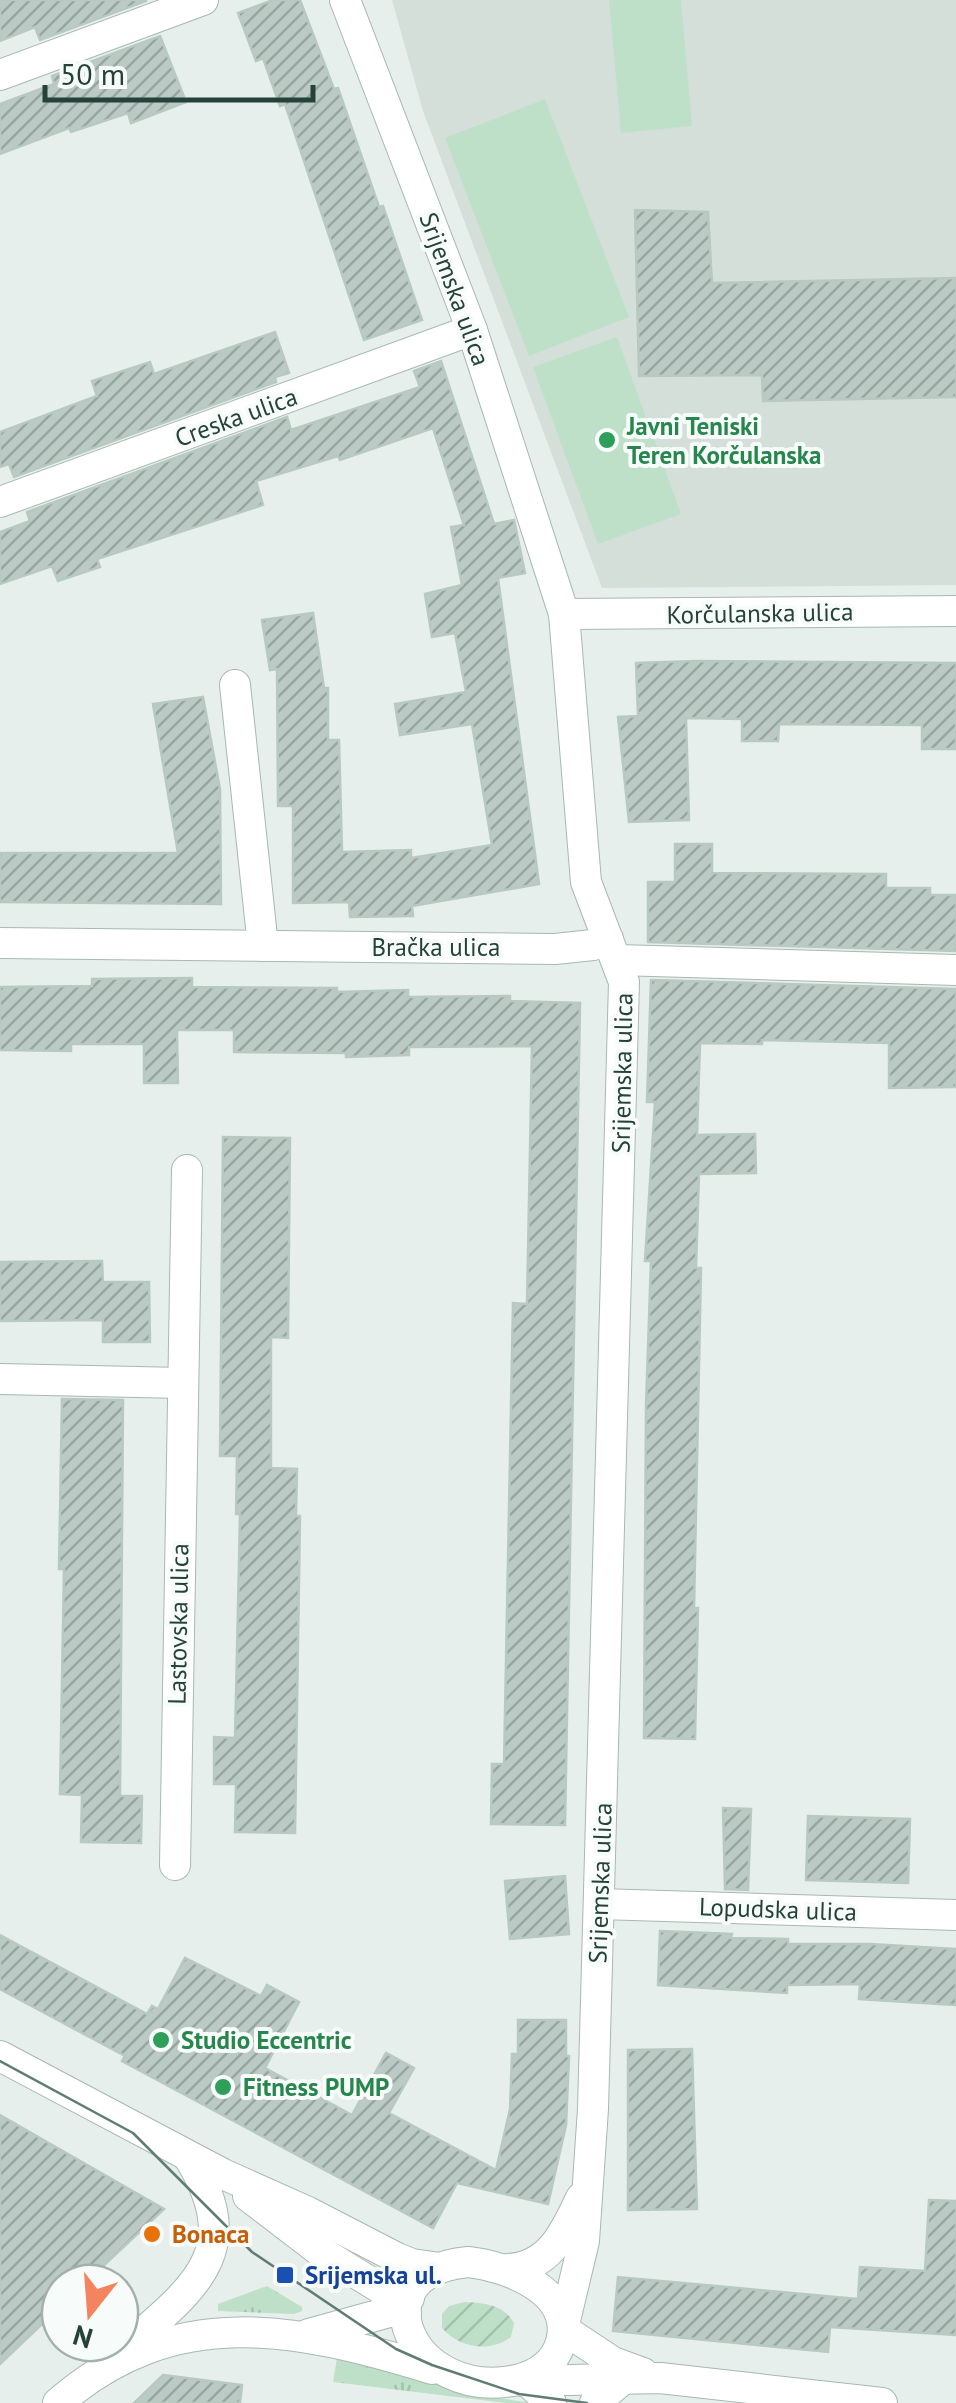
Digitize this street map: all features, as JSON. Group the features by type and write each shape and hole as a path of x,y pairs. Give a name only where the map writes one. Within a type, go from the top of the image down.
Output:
{"street":[{"path":"0,74 202,0"},
{"name":"Srijemska ulica","path":"345,0 472,330 564,614 586,882 624,982 592,2109 584,2240 563,2329"},
{"name":"Creska ulica","path":"0,502 472,330"},
{"name":"Korčulanska ulica","path":"564,614 956,610"},
{"path":"235,685 264,946"},
{"name":"Bračka ulica","path":"0,944 555,949 594,945 613,950 956,970"},
{"name":"Lastovska ulica","path":"174,1865 187,1170"},
{"path":"0,1379 182,1383"},
{"name":"Lopudska ulica","path":"599,1904 956,1915"},
{"path":"0,2056 223,2174 396,2258 426,2267 468,2262 508,2269 540,2289 556,2310 563,2329 555,2357 541,2370 518,2381"},
{"path":"58,2403 170,2306 206,2267 212,2254 216,2218 201,2176 188,2156"},
{"path":"223,2174 291,2231 405,2305"},
{"name":"Srijemska ulica","path":"508,2269 534,2264 550,2252 585,2191"},
{"path":"440,2268 418,2281 405,2305 407,2330 416,2350 447,2374"},
{"path":"300,2335 343,2327 405,2305"},
{"path":"563,2329 613,2362 660,2378"},
{"path":"99,2371 139,2351 190,2335 242,2331 300,2335 479,2382 660,2378 882,2403"},
{"path":"595,2403 623,2379"},
{"path":"518,2381 551,2403"}],"shaded area":[{"path":"392,0 956,0 956,585 602,588 423,111"}],"green space":[{"path":"609,0 681,0 692,126 621,133"},
{"path":"545,99 629,317 529,356 445,138"},
{"name":"Javni Teniski Teren Korčulanska","path":"617,337 681,514 598,544 533,367"},
{"path":"267,2286 302,2307 302,2311 218,2311 218,2304"},
{"path":"464,2302 499,2308 514,2323 511,2337 494,2345 475,2346 449,2335 442,2328 442,2314 449,2306"},
{"path":"337,2358 424,2376 459,2392 531,2403 333,2382"}],"building":[{"path":"0,0 146,1 40,40 35,27 0,41"},
{"path":"273,0 300,0 334,89 338,88 379,207 383,206 422,320 364,340 285,104 280,106 263,58 256,61 238,13"},
{"path":"160,36 186,102 131,123 128,113 71,132 69,128 0,154 0,104 54,84 52,76"},
{"path":"635,210 708,212 712,283 956,278 956,397 763,401 762,375 639,376"},
{"path":"275,332 289,373 275,377 276,382 14,477 9,464 0,467 0,432 97,396 92,381 150,362 154,374"},
{"path":"441,361 494,524 514,520 525,573 498,578 539,884 412,906 413,916 350,917 349,902 293,903 293,806 278,806 277,669 270,670 262,620 313,613 324,688 328,688 328,740 339,740 342,852 411,850 411,858 492,845 472,724 400,735 395,704 466,692 455,633 432,637 425,594 462,585 451,527 464,525 433,428 340,460 338,456 256,481 263,505 97,559 100,567 58,581 52,566 0,584 0,532 30,521 27,512 287,417 291,430 420,387 414,371"},
{"path":"636,663 956,663 956,749 922,749 922,725 779,724 778,741 742,741 742,719 686,718 689,820 629,822 618,717 638,716"},
{"path":"203,697 220,789 221,904 0,902 0,853 178,853 153,704"},
{"path":"675,844 712,844 712,873 886,874 886,888 930,888 930,895 956,895 956,951 648,942 648,882 675,882"},
{"path":"192,978 192,987 408,990 408,997 510,996 510,1001 580,1003 565,1825 491,1824 492,1764 504,1764 513,1303 527,1304 532,1046 409,1047 409,1055 346,1057 346,1053 234,1052 234,1030 177,1030 178,1083 144,1083 144,1044 71,1044 71,1051 0,1050 0,987 92,986 92,979"},
{"path":"651,980 956,989 956,1087 889,1088 889,1043 700,1043 697,1135 755,1134 756,1173 699,1174 695,1739 644,1738 651,1261 645,1261 655,1102 647,1102"},
{"path":"223,1137 290,1138 288,1338 271,1337 271,1468 297,1469 296,1516 300,1516 295,1833 235,1832 236,1784 214,1784 214,1737 235,1738 240,1514 236,1514 237,1456 220,1456"},
{"path":"102,1261 103,1282 149,1282 150,1342 103,1342 103,1320 0,1321 0,1262"},
{"path":"62,1399 123,1400 120,1796 142,1796 141,1843 81,1842 82,1795 60,1794"},
{"path":"723,1808 751,1809 748,1890 725,1889"},
{"path":"808,1816 910,1819 908,1883 806,1880"},
{"path":"565,1876 569,1934 510,1939 505,1881"},
{"path":"660,1931 788,1939 788,1944 956,1949 956,2005 859,1999 860,1984 787,1985 787,1993 658,1985"},
{"path":"0,1935 147,2014 152,2006 158,2009 185,1958 261,1996 267,1985 299,2002 265,2068 352,2115 386,2053 414,2068 389,2113 496,2170 510,2109 512,2054 518,2054 518,2020 566,2020 566,2125 548,2204 457,2183 433,2228 122,2061 125,2056 0,1989"},
{"path":"692,2049 697,2209 628,2210 628,2050"},
{"path":"0,2115 164,2209 106,2263 40,2263 40,2326 0,2364"},
{"path":"929,2200 956,2201 956,2335 830,2327 828,2352 613,2331 618,2277 858,2299 860,2267 925,2271"},
{"path":"163,2375 242,2385 240,2403 134,2403"}],"tram line":[{"path":"0,2061 133,2133 252,2252 396,2349 519,2394 587,2403"}],"place":[{"name":"Javni Teniski Teren Korčulanska","path":"607,440"},
{"name":"Studio Eccentric","path":"161,2040"},
{"name":"Fitness PUMP","path":"223,2087"},
{"name":"Bonaca","path":"152,2234"},
{"name":"Srijemska ul.","path":"285,2275"}]}
